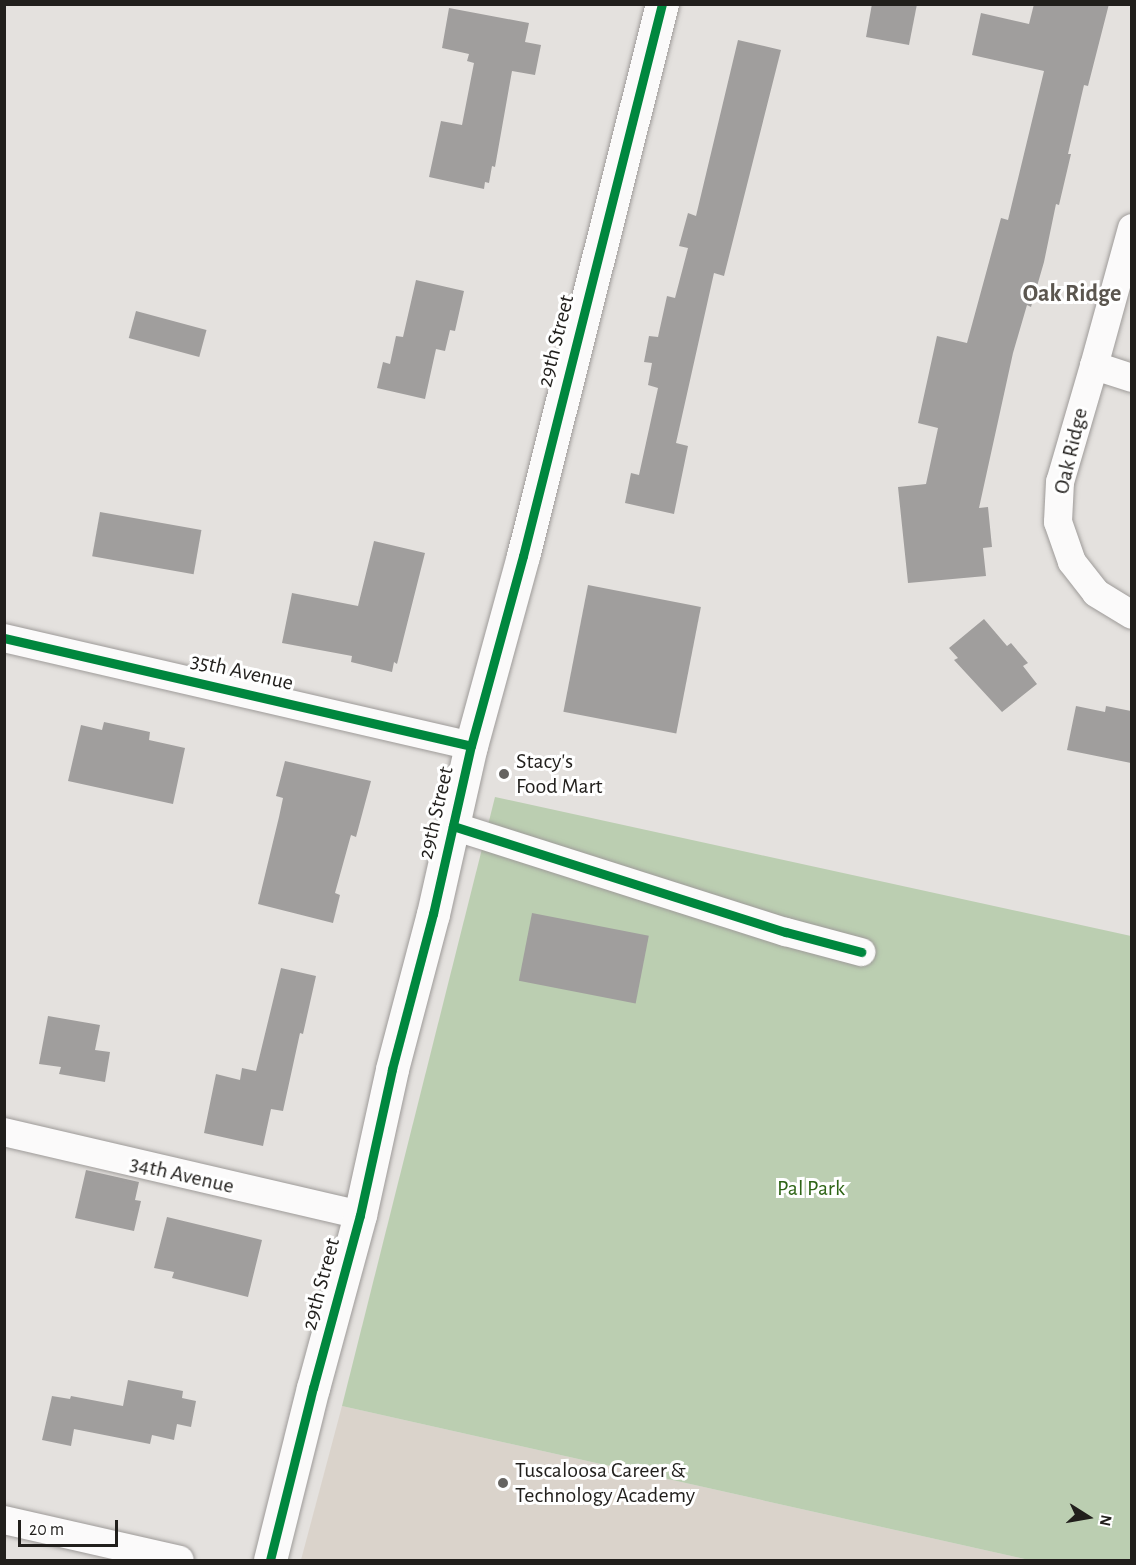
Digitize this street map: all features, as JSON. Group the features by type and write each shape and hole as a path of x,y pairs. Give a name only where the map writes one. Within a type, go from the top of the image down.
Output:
{"street":[{"name":"29th Street","path":"270,1560 313,1388 360,1215 392,1069 471,746 523,556 662,4"},
{"name":"Oak Ridge","path":"1131,228 1060,482 1058,522 1072,562 1096,593 1131,615"},
{"path":"1094,366 1131,378"},
{"name":"35th Avenue","path":"4,638 471,746"},
{"path":"453,826 786,932 861,952"},
{"name":"34th Avenue","path":"4,1132 360,1215"},
{"path":"4,1521 180,1560"}],"shaded area":[{"name":"Tuscaloosa Career & Technology Academy","path":"342,1406 1029,1560 301,1560"}],"green space":[{"name":"Pal Park","path":"495,797 1131,936 1131,1560 1029,1560 342,1406"}],"building":[{"path":"872,4 917,4 909,45 866,37"},
{"path":"1034,4 1109,4 1088,86 1084,85 1068,154 1071,154 1059,205 1056,204 1044,262 1031,307 1027,305 1013,353 979,508 988,507 992,547 983,548 986,576 908,583 898,487 926,484 938,428 918,423 937,336 967,343 1001,218 1008,220 1044,71 972,55 981,13 1029,24"},
{"path":"449,8 529,23 525,42 541,45 535,75 512,71 495,167 492,166 489,183 485,182 484,189 429,177 441,121 462,125 474,63 467,61 469,54 442,48"},
{"path":"738,40 781,50 724,276 714,273 676,443 688,446 674,514 625,503 631,473 639,475 658,388 648,385 652,363 644,362 649,336 658,337 667,296 675,298 688,248 679,246 688,213 696,216"},
{"path":"416,280 464,291 455,331 450,330 445,351 436,349 425,399 377,388 383,362 390,364 396,336 403,337"},
{"path":"136,311 207,330 199,357 129,338"},
{"path":"100,512 201,530 194,574 92,556"},
{"path":"374,541 425,553 397,664 394,662 392,672 351,662 352,656 282,643 292,593 358,606"},
{"path":"588,585 701,607 676,734 563,712"},
{"path":"984,619 1007,646 1011,643 1028,663 1023,666 1037,684 1002,712 954,660 958,658 949,648"},
{"path":"1076,706 1105,712 1106,706 1131,711 1131,763 1067,750"},
{"path":"104,722 150,732 149,740 185,748 173,804 68,781 81,725 102,730"},
{"path":"285,761 371,781 356,837 351,835 335,893 340,895 333,923 258,904 283,798 276,796"},
{"path":"532,913 649,936 636,1003 519,981"},
{"path":"281,968 316,976 303,1034 300,1033 283,1111 271,1109 263,1146 204,1133 216,1074 240,1080 242,1068 256,1071"},
{"path":"48,1016 100,1025 95,1050 110,1052 105,1082 59,1074 61,1067 39,1064"},
{"path":"86,1170 139,1182 135,1200 141,1201 134,1231 75,1218"},
{"path":"167,1217 262,1240 248,1297 172,1278 174,1272 154,1268"},
{"path":"128,1380 183,1391 182,1398 196,1401 191,1427 177,1424 174,1440 152,1435 150,1444 74,1429 71,1446 42,1440 52,1396 70,1399 71,1396 123,1406"}],"cycle path":[{"path":"270,1560 313,1388 360,1215 392,1069 433,914 471,746 523,556 662,4"},
{"path":"4,638 471,746"},
{"path":"453,826 786,932 861,952"}],"place":[{"name":"Stacy's Food Mart","path":"504,774"},
{"name":"Tuscaloosa Career & Technology Academy","path":"503,1483"}],"district":[{"name":"Oak Ridge","path":"1072,295"}]}
